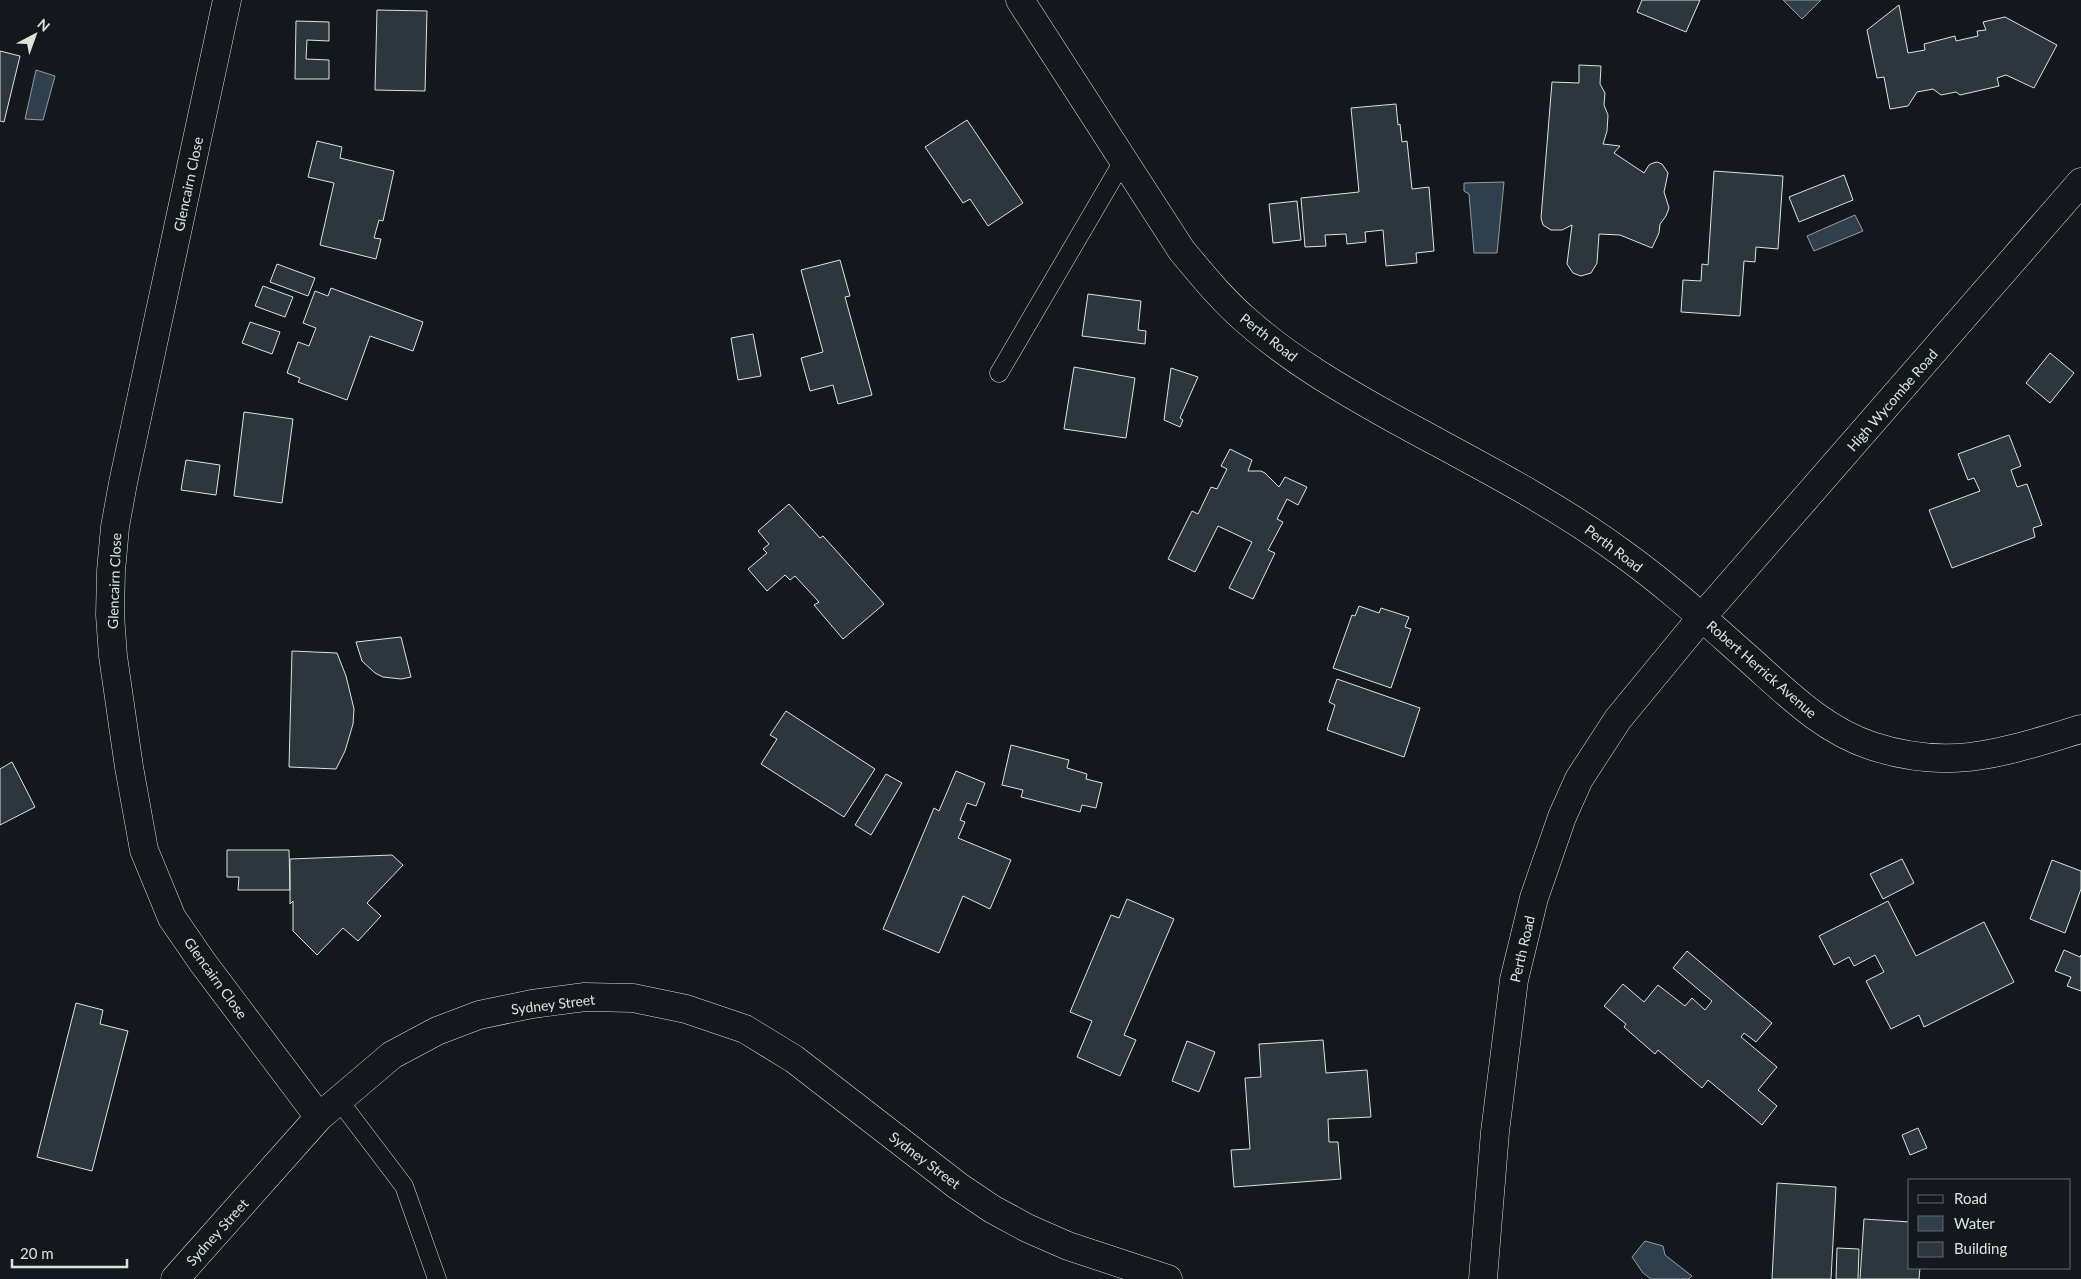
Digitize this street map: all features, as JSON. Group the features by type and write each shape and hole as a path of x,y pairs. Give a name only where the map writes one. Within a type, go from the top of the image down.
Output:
{"street":[{"name":"Glencairn Close","path":"227,0 123,482 115,527 110,606 113,656 128,767 144,850 172,918 203,963 328,1108"},
{"name":"Perth Road","path":"1020,0 1182,251 1212,288 1247,322 1288,354 1348,392 1583,525 1625,555 1702,617 1618,719 1583,772 1562,817 1534,898 1514,980 1495,1132 1483,1279"},
{"name":"High Wycombe Road","path":"1702,617 2081,182"},
{"name":"Robert Herrick Avenue","path":"1702,617 1798,703 1821,720 1852,738 1872,746 1924,758 1964,759 2009,751 2081,729"},
{"name":"Sydney Street","path":"175,1279 328,1108 392,1055 437,1031 479,1015 532,1004 585,997 633,998 686,1009 745,1029 794,1060 958,1186 992,1209 1027,1228 1068,1246 1168,1279"}],"lane":[{"path":"999,374 1123,161"},
{"path":"328,1108 404,1186 437,1279"}],"water":[{"path":"1783,0 1821,0 1802,19"},
{"path":"36,70 55,76 43,120 25,119"},
{"path":"1504,182 1497,253 1474,253 1469,194 1464,191 1464,183"},
{"path":"1855,215 1863,231 1814,251 1807,236"},
{"path":"1645,1241 1663,1246 1665,1255 1692,1276 1689,1279 1651,1279 1643,1273 1632,1257"}],"building":[{"path":"1642,0 1700,0 1686,32 1637,12"},
{"path":"1899,5 1908,53 1925,50 1924,44 1955,36 1956,41 1978,36 1977,31 1986,30 1983,22 2005,17 2057,45 2034,88 2006,75 1997,78 1999,86 1960,95 1956,92 1941,95 1933,89 1917,92 1908,106 1890,109 1884,77 1877,78 1867,30"},
{"path":"377,10 427,11 425,91 375,90"},
{"path":"296,21 329,22 329,41 307,40 306,59 329,60 329,79 295,79"},
{"path":"0,51 20,56 4,122 0,121"},
{"path":"1579,65 1601,66 1600,84 1605,93 1604,105 1608,115 1607,131 1603,144 1620,146 1614,153 1644,173 1649,165 1653,163 1662,164 1668,173 1664,192 1669,208 1660,224 1659,233 1652,248 1620,235 1599,234 1597,263 1591,273 1581,276 1573,273 1567,264 1572,225 1562,230 1551,230 1543,225 1541,218 1552,82 1579,83"},
{"path":"1396,104 1402,142 1407,141 1412,189 1429,187 1434,251 1416,253 1417,263 1386,266 1383,230 1365,232 1366,242 1347,244 1346,234 1325,235 1326,246 1305,247 1301,198 1359,192 1351,108"},
{"path":"967,120 1023,203 988,226 970,199 963,203 925,147"},
{"path":"317,141 342,147 340,158 394,171 383,221 379,220 374,238 381,239 376,259 320,245 334,183 308,177"},
{"path":"1714,171 1783,176 1778,249 1756,247 1755,262 1744,261 1740,316 1681,312 1683,280 1701,281 1702,264 1708,265"},
{"path":"1844,175 1853,200 1799,222 1789,197"},
{"path":"1297,201 1301,240 1273,243 1269,204"},
{"path":"840,260 850,296 845,297 872,395 838,404 833,385 810,391 801,358 823,352 801,270"},
{"path":"277,264 315,278 308,296 270,282"},
{"path":"263,286 293,297 285,317 255,306"},
{"path":"331,288 423,322 413,351 370,336 347,400 298,382 300,378 287,373 298,342 309,346 316,328 303,323 315,291 328,296"},
{"path":"1088,294 1141,301 1138,330 1146,331 1145,344 1082,336"},
{"path":"250,322 280,332 272,354 242,343"},
{"path":"753,334 761,376 738,380 731,338"},
{"path":"2050,353 2074,373 2050,403 2026,383"},
{"path":"1074,367 1135,378 1126,438 1064,429"},
{"path":"1171,368 1198,377 1180,418 1183,420 1180,427 1164,420"},
{"path":"244,412 293,419 282,503 234,496"},
{"path":"2009,435 2021,466 2011,470 2017,487 2027,484 2042,525 2033,528 2035,537 1952,568 1929,510 1980,491 1974,478 1968,480 1958,454"},
{"path":"1230,449 1252,460 1248,471 1261,471 1265,473 1279,487 1285,477 1307,487 1298,505 1287,499 1277,519 1283,522 1268,550 1275,553 1253,599 1229,588 1252,542 1218,526 1195,572 1168,559 1192,511 1198,514 1211,487 1217,489 1227,469 1221,466"},
{"path":"186,460 220,465 216,495 181,490"},
{"path":"789,504 820,538 823,536 884,604 843,639 814,605 819,602 795,576 790,580 785,575 767,591 748,569 767,553 763,549 769,544 758,531"},
{"path":"1359,606 1379,613 1381,608 1409,617 1405,627 1411,629 1391,688 1333,668 1352,615 1355,616"},
{"path":"401,637 411,677 401,679 383,677 375,673 362,661 356,642"},
{"path":"292,651 337,653 346,676 354,709 353,724 345,751 336,769 289,767"},
{"path":"1337,679 1420,708 1404,757 1327,730 1335,705 1329,702"},
{"path":"786,711 875,769 844,817 761,764 777,739 770,735"},
{"path":"1011,745 1069,760 1067,768 1087,774 1086,779 1102,783 1096,808 1082,805 1080,812 1021,797 1023,790 1002,785"},
{"path":"12,762 35,807 0,825 0,769"},
{"path":"956,771 985,783 976,806 967,803 960,820 965,822 958,838 1011,860 990,909 963,896 939,953 883,929 934,808 939,811"},
{"path":"886,774 902,783 871,835 855,825"},
{"path":"227,850 289,850 290,890 238,890 239,877 227,877"},
{"path":"392,855 403,865 367,903 381,916 358,941 343,928 317,955 293,931 293,901 290,904 290,859"},
{"path":"1902,859 1914,883 1883,899 1870,874"},
{"path":"2052,860 2081,871 2081,889 2065,933 2030,919"},
{"path":"1127,899 1174,919 1124,1035 1136,1040 1120,1076 1077,1057 1092,1021 1070,1012 1111,915 1119,918"},
{"path":"1888,901 1916,956 1984,922 2014,982 1924,1027 1919,1015 1891,1029 1866,981 1884,972 1875,955 1854,966 1849,957 1834,965 1819,936"},
{"path":"2064,950 2080,957 2081,955 2081,991 2067,986 2071,977 2055,971"},
{"path":"1687,951 1772,1023 1756,1042 1744,1033 1741,1037 1777,1067 1758,1090 1777,1106 1762,1125 1708,1080 1702,1088 1658,1050 1655,1054 1624,1027 1626,1024 1604,1006 1623,984 1644,1002 1658,985 1685,1006 1692,998 1705,1010 1712,1001 1673,968"},
{"path":"76,1003 103,1010 100,1024 128,1031 92,1171 37,1157"},
{"path":"1323,1040 1326,1073 1367,1070 1371,1117 1328,1119 1329,1142 1338,1142 1341,1179 1234,1187 1231,1150 1250,1149 1245,1078 1261,1077 1259,1044"},
{"path":"1187,1041 1215,1052 1199,1092 1172,1081"},
{"path":"1918,1128 1927,1148 1910,1155 1902,1135"},
{"path":"1777,1183 1836,1187 1831,1279 1772,1279"},
{"path":"1864,1219 1908,1222 1908,1269 1920,1269 1919,1279 1860,1279"},
{"path":"1837,1248 1859,1249 1858,1279 1836,1279"}]}
